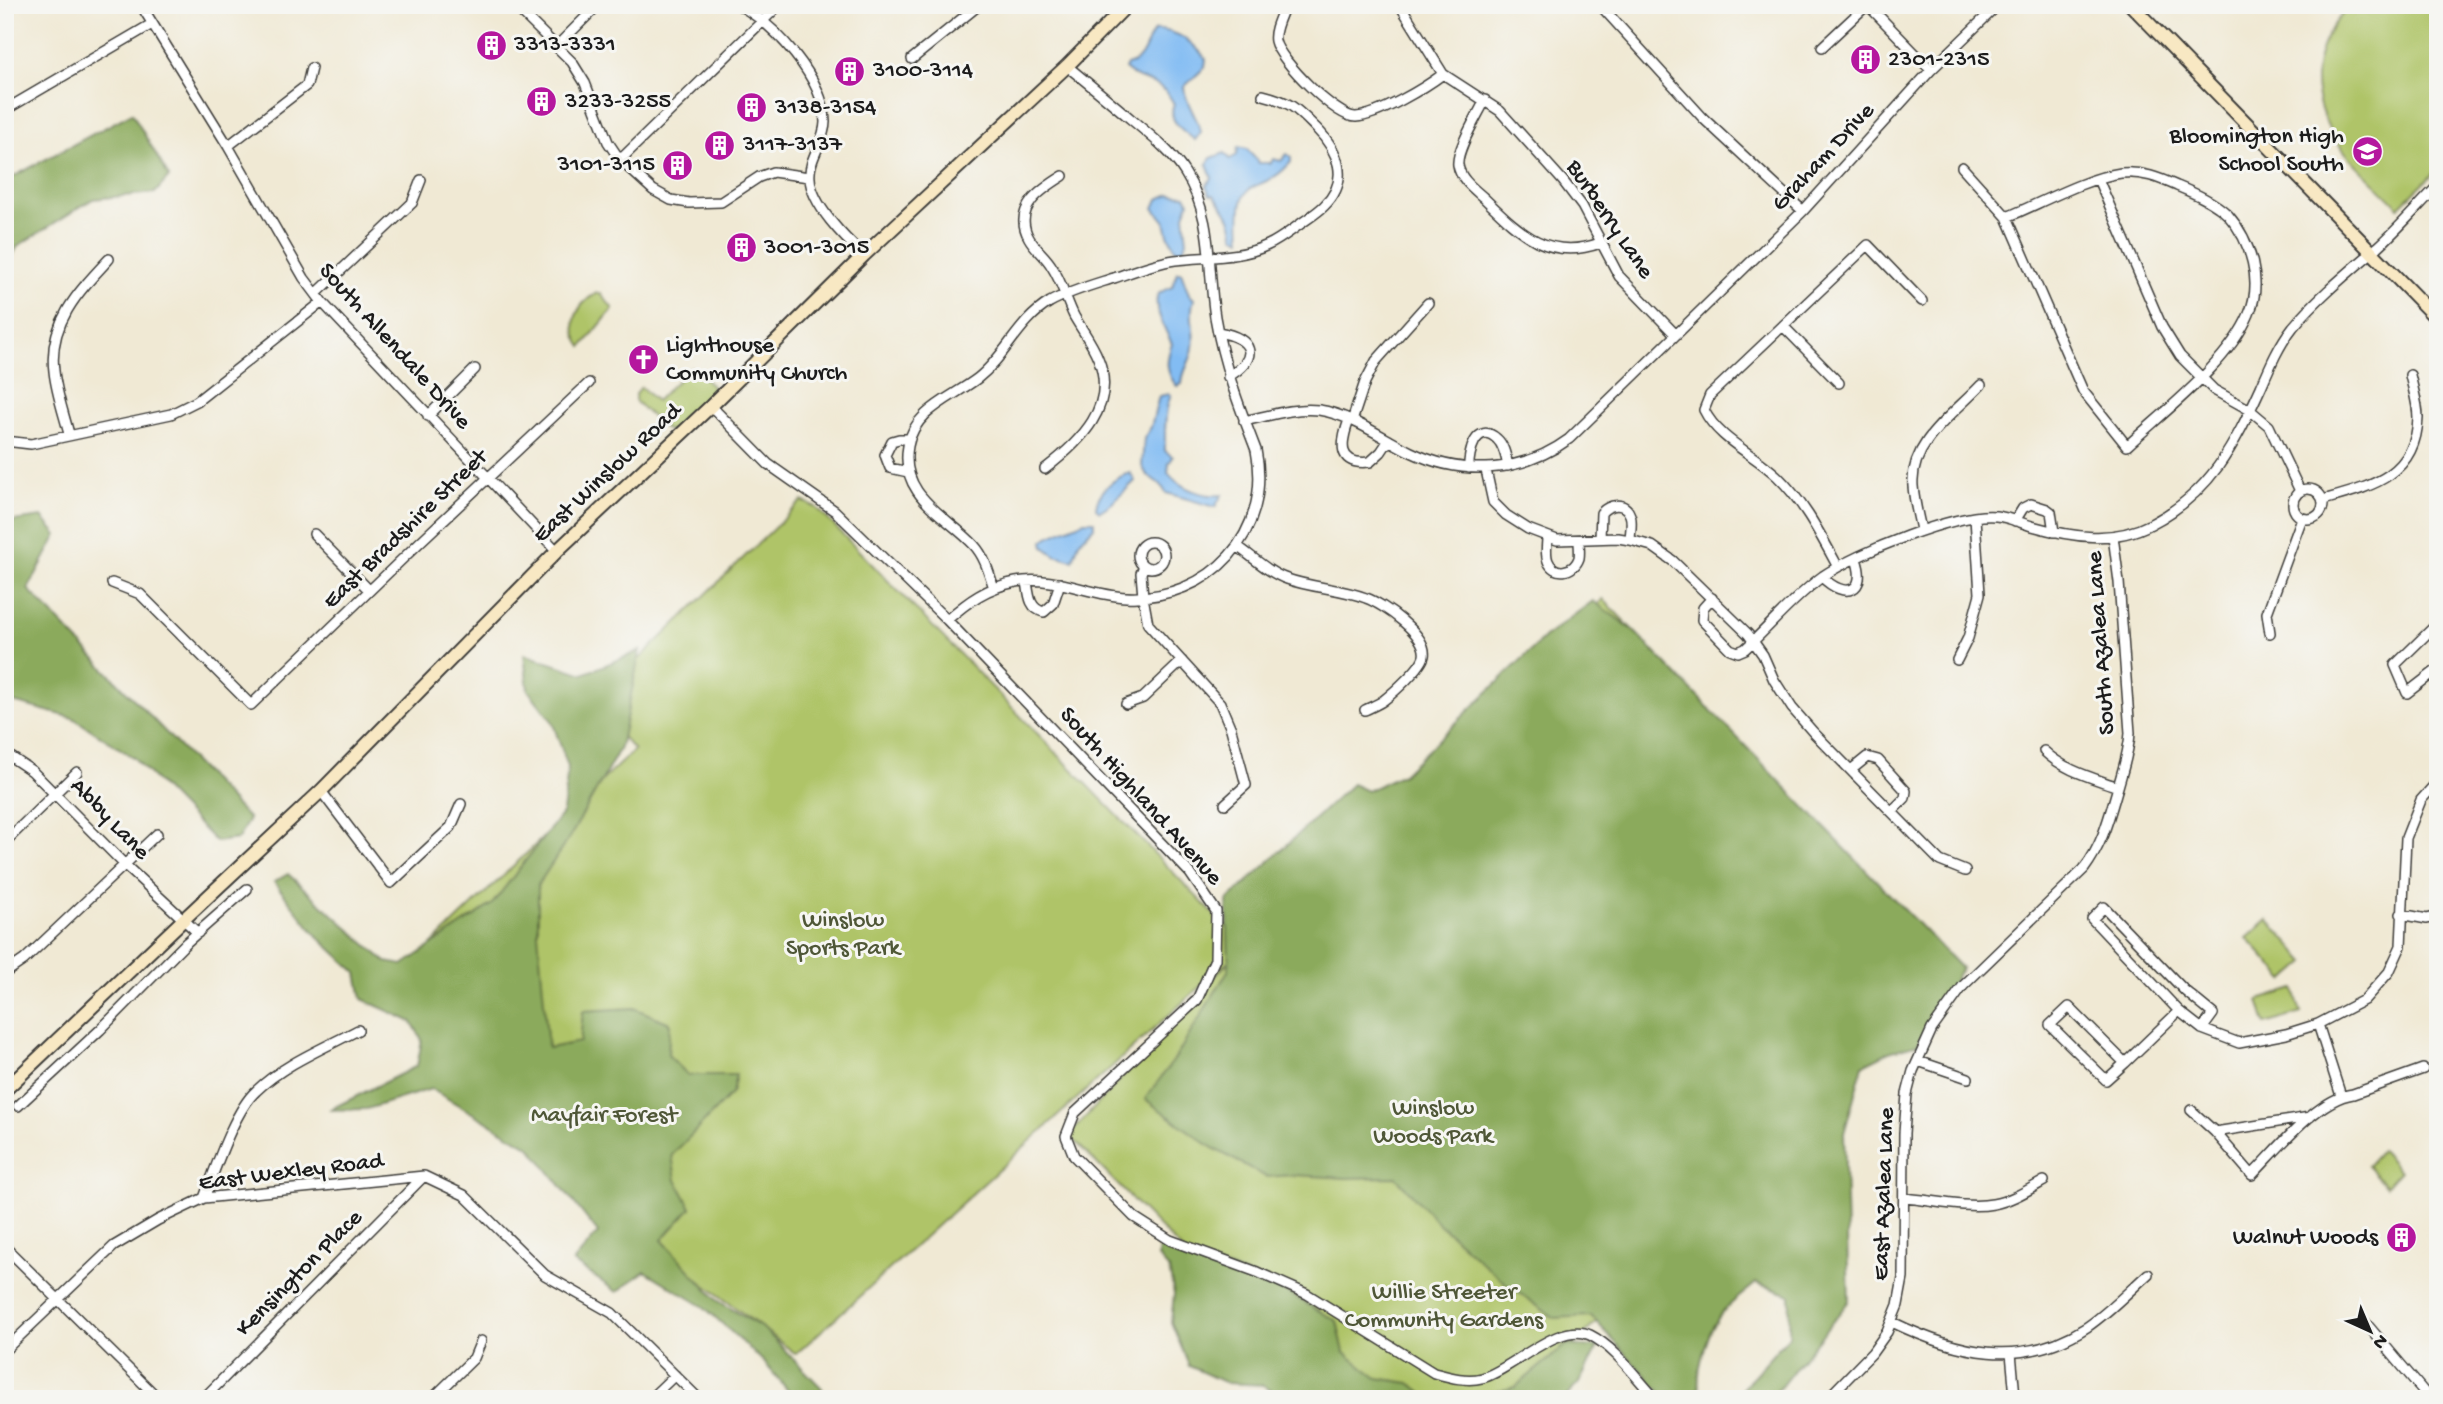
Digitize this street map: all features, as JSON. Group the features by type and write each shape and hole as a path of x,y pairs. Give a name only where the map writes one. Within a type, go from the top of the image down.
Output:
{"main road":[{"name":"East Winslow Road","path":"5,1090 321,791 557,551 1127,5"},
{"path":"2130,5 2438,320"}],"street":[{"name":"South Allendale Drive","path":"141,5 228,145 304,278 319,298 486,479 557,551"},
{"path":"514,5 572,62 586,83 608,142 620,160 653,190 671,201 721,202 759,177 773,172 809,177"},
{"path":"557,46 598,5"},
{"path":"739,5 762,21 797,58 812,80 825,123 809,177 815,198 848,242 864,255"},
{"path":"620,160 779,5"},
{"path":"912,59 979,5"},
{"path":"1286,5 1275,33 1275,41 1281,55 1331,107 1344,115 1367,115 1420,90 1443,74"},
{"name":"Burberry Lane","path":"1400,5 1443,74 1500,111 1574,194 1619,276 1675,334"},
{"path":"1600,5 1704,119 1803,211"},
{"path":"1822,47 1868,5 1931,70"},
{"name":"Graham Drive","path":"1244,421 1305,410 1330,413 1350,420 1413,453 1449,465 1486,470 1542,455 1569,439 1803,211 1931,70 1998,5"},
{"path":"5,110 152,24"},
{"path":"947,620 977,595 994,588 1027,581 1060,583 1124,597 1164,594 1204,577 1217,567 1237,546 1253,517 1259,485 1256,450 1228,377 1218,332 1200,200 1184,171 1166,149 1067,65"},
{"path":"228,145 307,85 311,68"},
{"path":"994,588 987,564 979,552 918,495 906,460 912,432 926,414 986,371 1029,317 1065,295 1159,263 1248,253 1277,240 1323,208 1338,182 1339,166 1332,145 1294,107 1285,101 1263,95"},
{"path":"1485,100 1460,153 1458,166 1464,180 1513,227 1544,245 1583,250 1600,243"},
{"path":"1962,166 2007,217 2083,391 2127,446 2200,378 2239,334 2250,312 2255,291 2253,268 2243,237 2226,214 2197,195 2162,179 2142,173 2121,173 2098,179 2007,217"},
{"path":"1045,469 1089,428 1103,395 1102,371 1098,358 1049,261 1029,239 1025,218 1032,198 1063,176"},
{"path":"2098,179 2162,327 2180,356 2200,378 2222,395 2250,410 2269,426 2300,491"},
{"path":"5,441 31,443 171,414 198,401 319,298 412,203 421,180"},
{"path":"1712,598 1703,608 1701,616 1704,623 1734,652 1742,651 1822,577 1838,567 1921,530 1997,516 2054,532 2092,538 2139,530 2190,499 2224,461 2286,336 2303,316 2438,186"},
{"path":"1838,567 1812,520 1793,494 1767,467 1711,422 1704,410 1710,395 1868,245 1922,301"},
{"path":"69,434 54,372 57,331 69,304 109,259"},
{"path":"1390,440 1370,462 1349,458 1341,443 1376,361 1428,303"},
{"path":"1783,326 1839,383"},
{"path":"1218,332 1239,337 1249,350 1250,355 1245,366 1228,377"},
{"path":"428,416 475,369"},
{"path":"2323,500 2374,485 2395,471 2405,460 2415,438 2418,419 2410,375"},
{"name":"East Bradshire Street","path":"112,583 140,594 251,705 589,383"},
{"path":"1921,530 1912,484 1924,445 1938,427 1981,385"},
{"name":"South Highland Avenue","path":"711,406 768,464 835,511 947,620 1190,873 1216,911 1215,959 1197,999 1075,1113 1066,1136 1074,1156 1134,1217 1170,1240 1257,1272 1307,1294 1434,1373 1458,1379 1480,1378 1502,1370 1545,1343 1575,1332 1588,1334 1608,1348 1656,1399"},
{"path":"1469,468 1470,447 1476,439 1485,435 1499,441 1508,466"},
{"path":"908,472 890,468 885,455 892,441 910,439"},
{"path":"1486,470 1490,496 1498,508 1517,523 1547,537 1630,540 1652,547 1663,554 1754,641 1792,708 1851,770 1940,861 1965,871"},
{"path":"2314,490 2323,500 2322,510 2316,517 2302,518 2295,512 2292,502 2300,491 2314,490"},
{"path":"1600,538 1601,513 1617,505 1630,514 1630,540"},
{"path":"2015,521 2022,508 2027,505 2039,506 2051,512 2054,532"},
{"path":"1957,660 1968,638 1980,594 1975,518"},
{"path":"2270,633 2267,613 2302,518"},
{"path":"314,534 369,590"},
{"name":"South Azalea Lane","path":"2113,536 2130,733 2127,758 2118,787"},
{"path":"1547,537 1547,558 1551,566 1560,571 1569,570 1577,562 1580,553 1579,540"},
{"path":"1237,546 1288,580 1352,593 1380,603 1399,618 1426,647 1420,665 1384,700 1365,710"},
{"path":"1822,577 1839,590 1852,590 1860,575 1856,559"},
{"path":"1144,566 1141,573 1148,624 1220,703 1231,729 1247,785 1225,804"},
{"path":"1027,581 1032,605 1044,612 1053,604 1060,583"},
{"path":"2438,623 2395,664 2407,693 2438,668"},
{"path":"1126,704 1143,698 1182,661"},
{"path":"2044,751 2058,764 2118,787"},
{"name":"Abby Lane","path":"5,753 32,771 57,794 125,865 183,920"},
{"path":"1851,770 1867,757 1878,760 1906,792 1902,801 1892,811"},
{"path":"5,842 77,772"},
{"path":"2202,1029 2213,1014 2185,991 2104,907 2092,919 2179,1010 2202,1029 2239,1042 2286,1034 2318,1024 2364,1000 2389,972 2401,946 2406,838 2421,800 2438,781"},
{"name":"East Azalea Lane","path":"1827,1399 1872,1353 1892,1322 1902,1291 1905,1114 1909,1083 1917,1061 1938,1018 1963,986 2084,869 2099,849 2118,787"},
{"path":"321,791 391,883 451,827 461,804"},
{"path":"5,973 24,960 157,834"},
{"path":"18,1106 247,889"},
{"path":"2401,914 2427,919 2438,916"},
{"path":"183,920 198,933"},
{"path":"2125,1063 2069,1007 2050,1025 2106,1080 2125,1063 2179,1010"},
{"path":"2318,1024 2341,1096"},
{"path":"204,1198 234,1125 254,1092 284,1069 358,1030"},
{"path":"1917,1061 1968,1077"},
{"path":"2191,1110 2215,1132 2252,1175 2310,1117 2341,1096 2423,1069"},
{"path":"2215,1132 2310,1117"},
{"path":"424,1176 464,1195 545,1275 612,1313 699,1399"},
{"name":"East Wexley Road","path":"5,1350 114,1246 158,1220 204,1198 424,1176"},
{"name":"Kensington Place","path":"203,1399 424,1176"},
{"path":"1904,1198 1970,1205 1993,1204 2018,1196 2044,1181"},
{"path":"5,1247 159,1399"},
{"path":"1892,1322 1959,1349 2011,1353 2045,1346 2078,1332 2114,1305 2148,1274"},
{"path":"2365,1322 2430,1399"},
{"path":"432,1399 474,1358 481,1341"},
{"path":"2011,1353 2015,1396"},
{"path":"650,1399 675,1375"}],"green space":[{"path":"2351,5 2438,5 2438,169 2399,207 2344,151 2327,125 2320,107 2316,71 2320,54 2337,21"},
{"path":"132,113 169,177 155,193 93,199 18,246 5,269 5,181"},
{"path":"597,293 601,294 613,309 582,347 574,324 583,304"},
{"path":"691,367 712,386 712,395 675,431 666,430 635,401 635,395 641,387 656,401"},
{"path":"802,501 817,508 1245,946 1603,599 1960,971 1517,1399 1328,1399 1069,1135 1236,954 796,1354 616,1217 399,976 634,750 593,704"},
{"path":"42,517 57,535 28,589 249,819 238,839 216,842 134,758 73,718 5,700 5,522"},
{"name":"Winslow Woods Park","path":"1593,601 1633,630 1961,968 1918,1044 1889,1052 1863,1065 1844,1133 1849,1301 1771,1399 1733,1399 1789,1336 1790,1295 1756,1283 1735,1300 1717,1320 1707,1341 1700,1366 1701,1399 1667,1399 1591,1316 1554,1318 1504,1282 1436,1221 1396,1177 1266,1177 1211,1147 1145,1099 1174,1060 1229,969 1227,901 1352,784 1367,791 1403,774 1547,635"},
{"name":"Mayfair Forest","path":"640,651 620,748 574,830 538,885 538,933 548,1048 580,1042 583,1011 634,1008 670,1023 668,1055 688,1075 736,1075 732,1093 672,1155 676,1180 691,1208 662,1240 717,1300 764,1329 821,1387 828,1399 795,1399 764,1362 704,1307 645,1271 617,1292 573,1262 598,1233 530,1147 431,1089 367,1109 329,1110 417,1066 422,1040 412,1022 362,999 357,973 318,937 274,882 288,874 386,962 403,965 492,904 563,812 568,767 552,721 528,690 524,654 583,674"},
{"path":"2268,920 2306,962 2285,980 2247,938"},
{"path":"2294,989 2301,1013 2266,1024 2259,1000"},
{"path":"2381,1150 2400,1171 2386,1186 2367,1166"},
{"path":"1159,1246 1264,1280 1337,1321 1344,1352 1377,1378 1410,1383 1430,1399 1283,1399 1263,1385 1226,1383 1189,1366 1171,1322 1174,1294 1169,1269 1158,1257"},
{"path":"1566,1345 1598,1347 1579,1383 1564,1399 1467,1399 1515,1387"}],"water":[{"path":"1155,30 1163,30 1184,38 1206,59 1205,67 1184,87 1201,132 1195,140 1174,120 1174,104 1163,89 1125,69 1127,65 1138,60"},
{"path":"1238,147 1247,149 1259,163 1271,163 1273,159 1281,161 1287,154 1291,157 1291,162 1279,174 1246,193 1240,216 1241,239 1234,235 1227,213 1214,195 1210,195 1206,186 1212,178 1207,164 1211,158 1225,153 1230,159 1237,155"},
{"path":"1170,194 1186,195 1189,202 1184,215 1187,241 1183,249 1176,250 1165,222 1154,208 1158,199"},
{"path":"1177,272 1181,272 1189,294 1194,299 1194,341 1182,384 1177,386 1170,376 1168,366 1172,344 1157,308 1157,297 1163,290 1172,287"},
{"path":"1159,396 1171,396 1166,415 1165,451 1173,457 1168,473 1192,490 1207,495 1222,495 1215,507 1166,493 1161,485 1147,475 1142,466 1144,438 1151,427"},
{"path":"1130,473 1135,481 1111,504 1100,511 1096,508 1100,496 1108,486"},
{"path":"1084,521 1094,521 1094,527 1079,542 1073,560 1055,555 1044,547 1043,541 1048,537"}],"place":[{"name":"3313-3331","path":"491,45"},
{"name":"2301-2315","path":"1865,60"},
{"name":"3100-3114","path":"850,71"},
{"name":"3233-3255","path":"542,102"},
{"name":"3138-3154","path":"752,108"},
{"name":"3117-3137","path":"720,145"},
{"name":"Bloomington High School South","path":"2367,151"},
{"name":"3101-3115","path":"678,165"},
{"name":"3001-3015","path":"741,248"},
{"name":"Lighthouse Community Church","path":"643,360"},
{"name":"Walnut Woods","path":"2401,1238"}],"park label":[{"name":"Winslow Sports Park","path":"843,935"},
{"name":"Willie Streeter Community Gardens","path":"1444,1307"}]}
